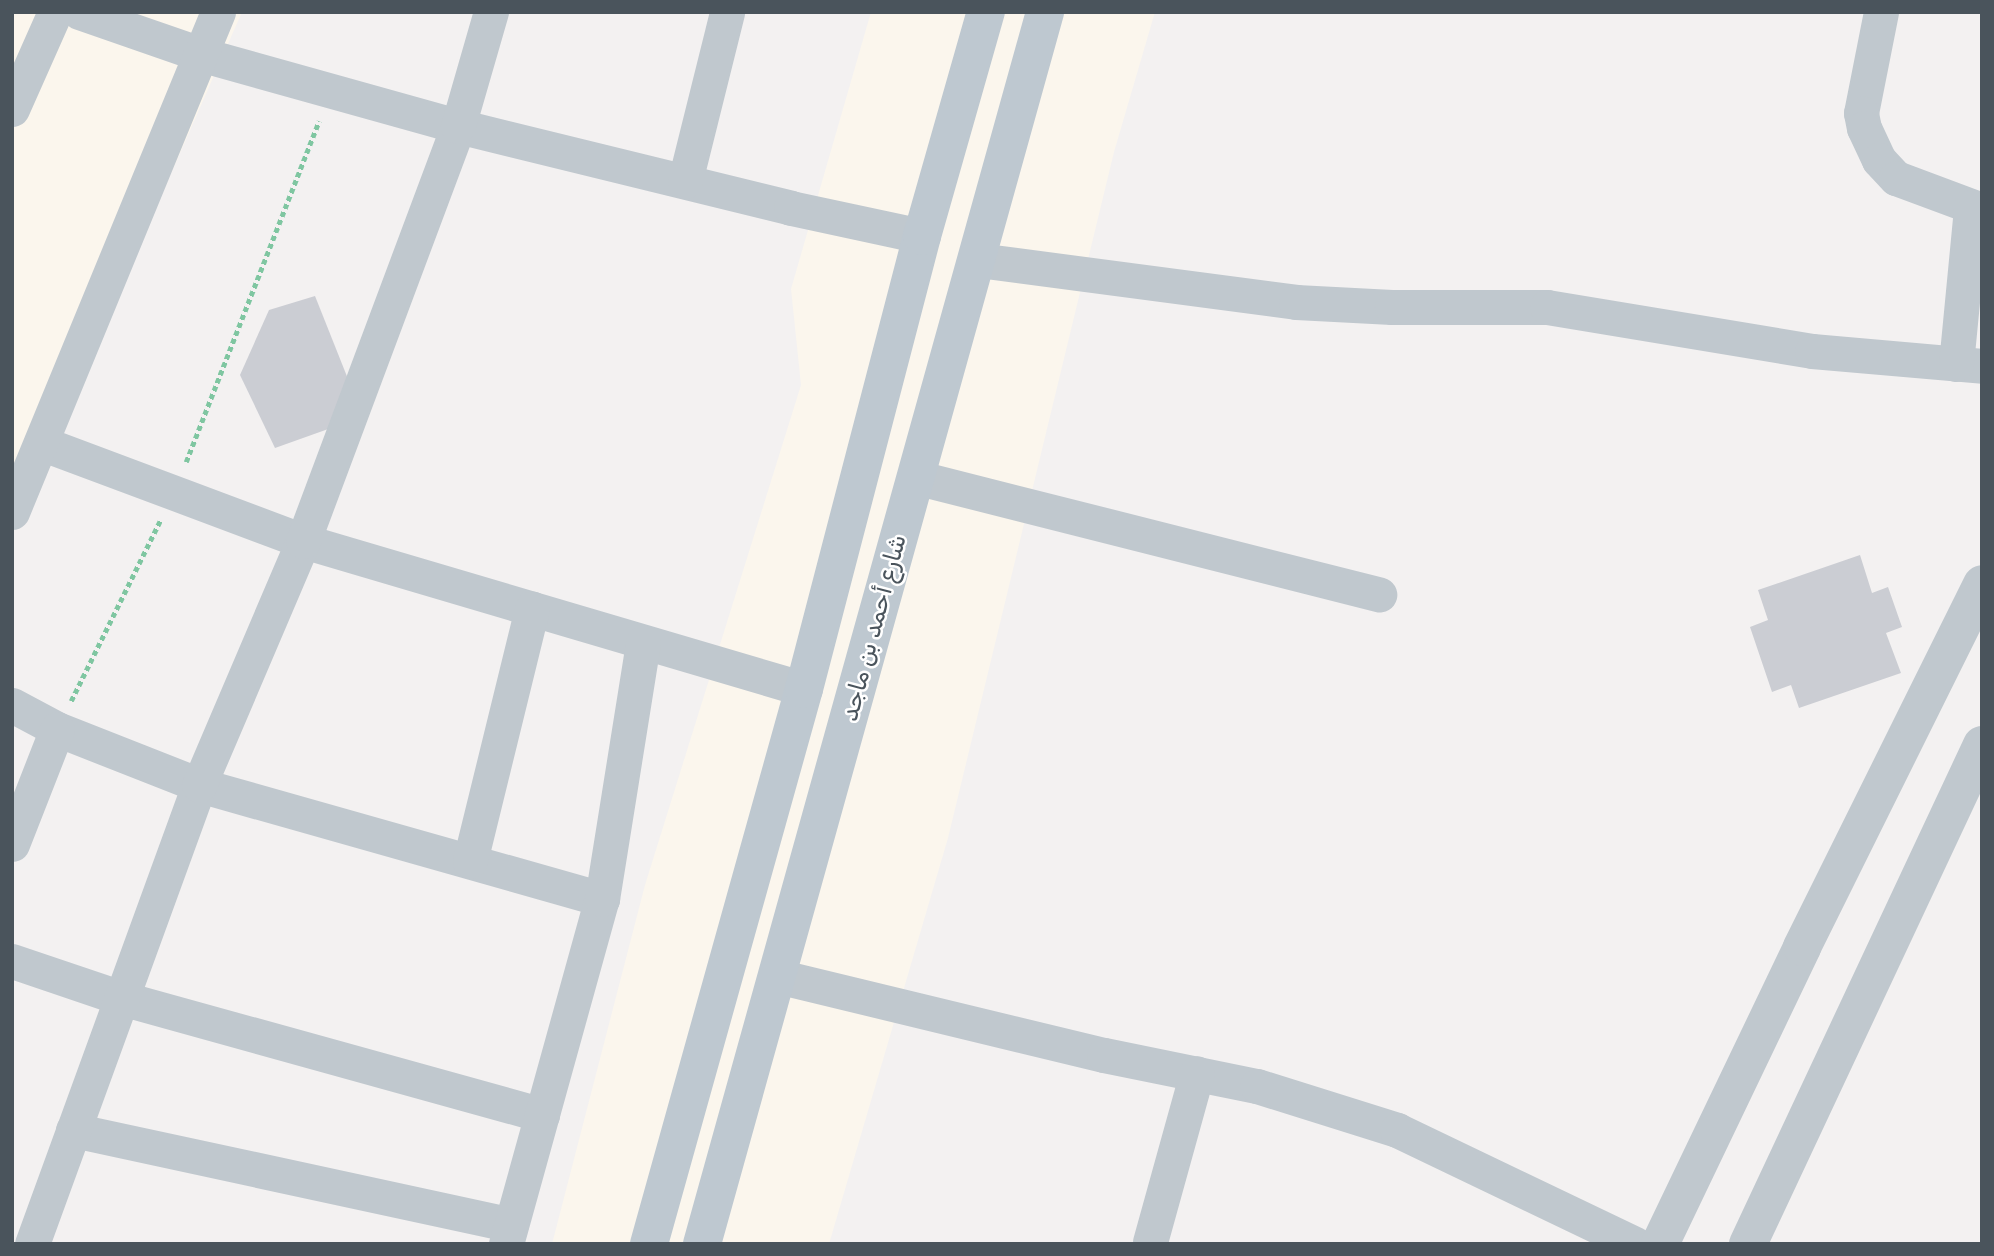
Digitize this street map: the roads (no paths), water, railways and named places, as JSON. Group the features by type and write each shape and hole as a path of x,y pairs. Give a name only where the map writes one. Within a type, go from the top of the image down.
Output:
{"main road":[{"path":"649,1244 804,689 922,236 986,12"},
{"name":"شارع أحمد بن ماجد","path":"702,1244 1045,12"}],"street":[{"path":"15,94 55,12"},
{"path":"79,12 203,55 458,127 791,208 922,236"},
{"path":"12,512 203,55 218,12"},
{"path":"32,1244 199,785 303,541 458,127 491,12"},
{"path":"685,181 727,12"},
{"path":"978,260 1296,302 1392,307 1547,307 1812,351 1969,365 1976,209 1896,178 1879,160 1864,128 1861,113 1881,12"},
{"path":"41,443 303,541 804,689"},
{"path":"915,477 1379,594"},
{"path":"1660,1244 1808,934 1982,584"},
{"path":"470,861 532,609"},
{"path":"73,1130 509,1234 602,899 643,643"},
{"path":"12,705 57,729 199,785 602,899"},
{"path":"12,845 57,729"},
{"path":"1748,1244 1982,745"},
{"path":"12,961 121,998 542,1115"},
{"path":"778,976 1104,1055 1257,1086 1397,1130 1635,1244"},
{"path":"1150,1242 1197,1073"}]}
